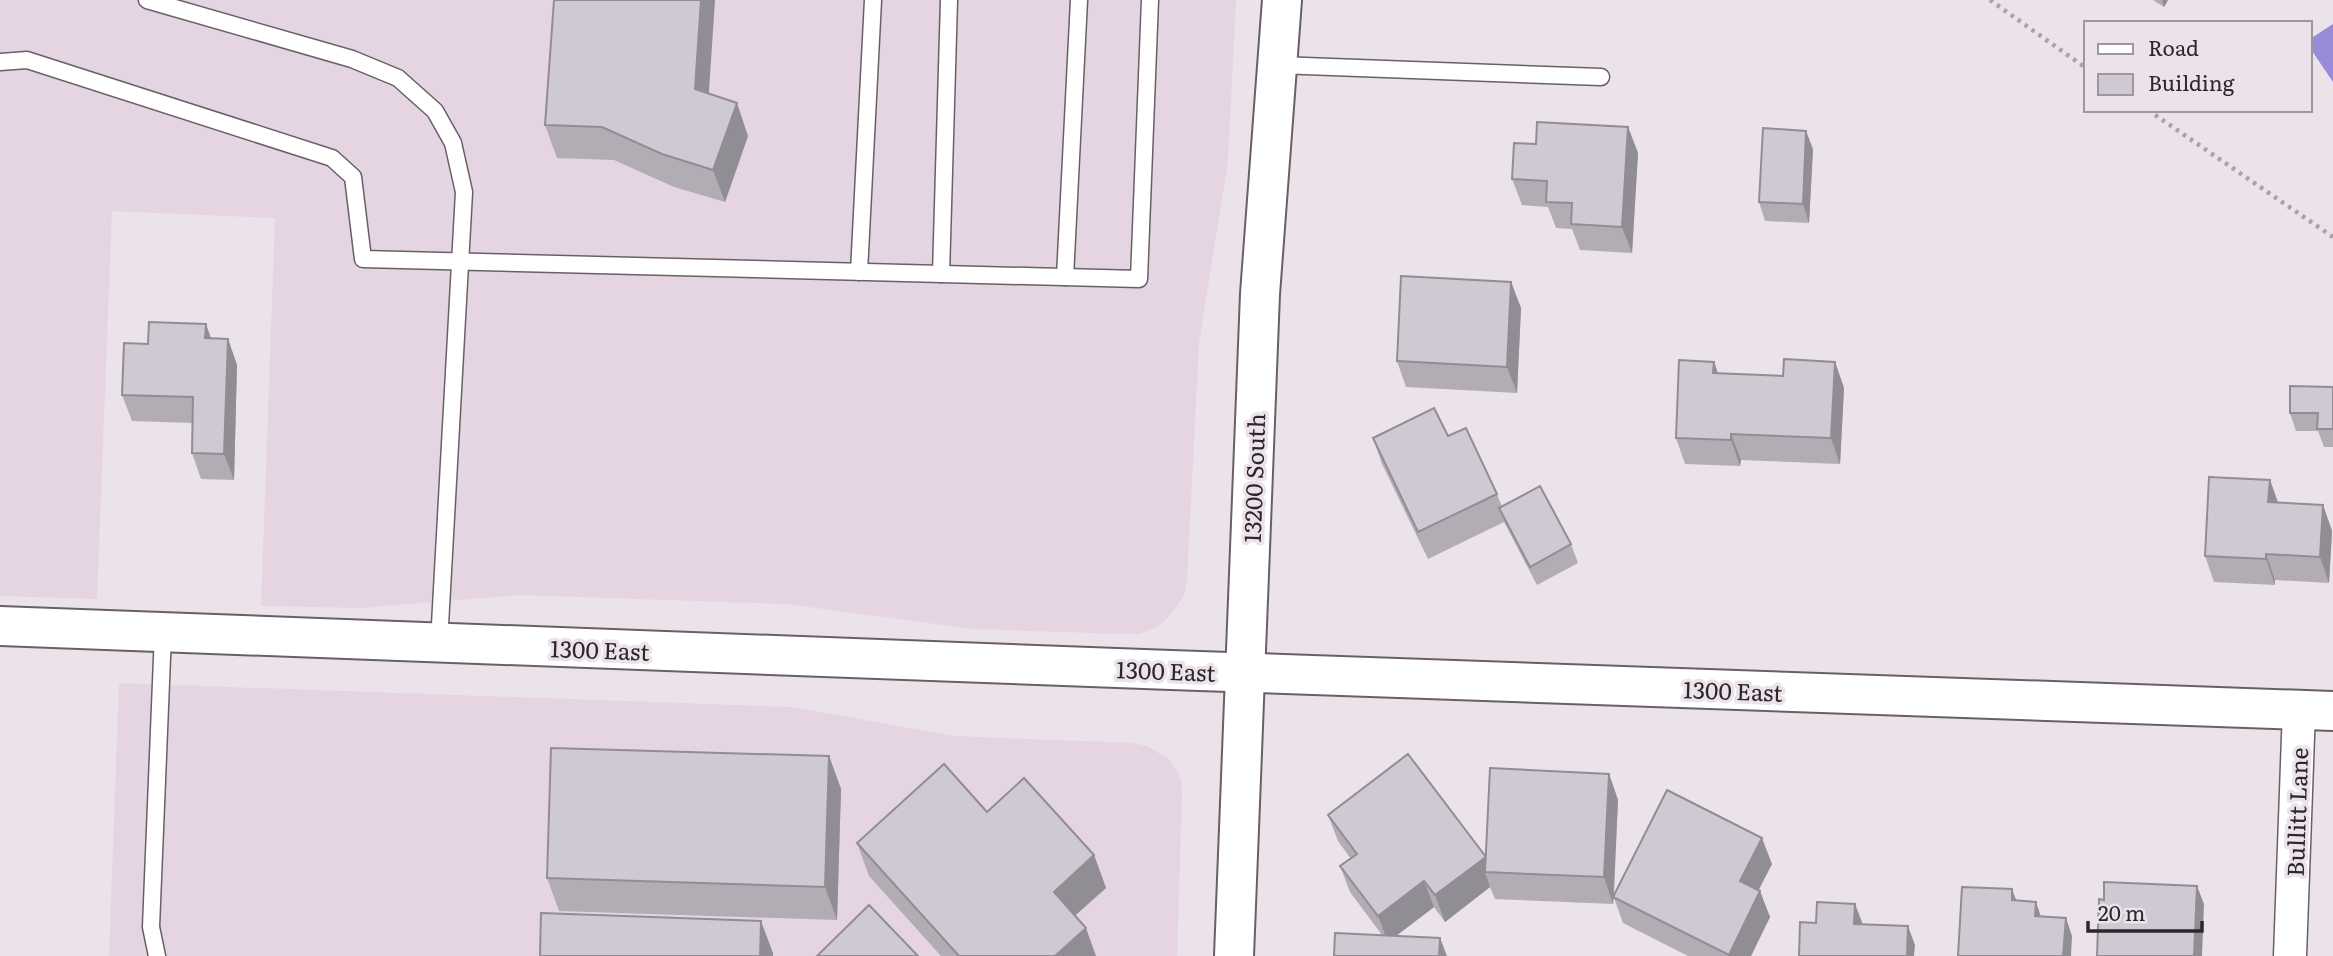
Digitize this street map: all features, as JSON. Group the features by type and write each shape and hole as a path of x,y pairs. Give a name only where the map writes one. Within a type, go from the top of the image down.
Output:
{"main road":[{"name":"13200 South","path":"1234,956 1260,294 1282,0"},
{"name":"1300 East","path":"0,626 2316,710"}],"street":[{"name":"Bullitt Lane","path":"2290,956 2316,710"}],"lane":[{"path":"147,0 352,59 398,78 435,111 453,143 464,192 439,643"},
{"path":"859,271 873,0"},
{"path":"941,274 949,0"},
{"path":"1065,277 1079,0"},
{"path":"0,62 27,60 332,158 353,177 363,259 1139,279 1150,0"},
{"path":"1278,65 1601,77"},
{"path":"157,956 151,927 163,633"}],"path":[{"path":"1990,0 2084,67"},
{"path":"2151,112 2333,236"}],"shaded area":[{"path":"0,0 1236,0 1228,161 1199,343 1187,581 1184,596 1168,618 1155,628 1139,634 973,629 786,604 519,595 361,608 261,606 275,218 112,211 97,599 0,596"},
{"path":"2333,24 2333,82 2312,51 2312,38"},
{"path":"119,683 792,707 954,736 1133,743 1147,746 1170,760 1181,781 1177,956 109,956"}],"building":[{"path":"554,0 701,0 695,89 737,103 713,170 662,154 602,127 545,125"},
{"path":"1537,122 1628,127 1622,227 1571,224 1572,203 1546,202 1547,181 1512,179 1514,143 1536,144"},
{"path":"1763,128 1806,131 1803,204 1759,202"},
{"path":"1401,276 1511,282 1507,367 1397,361"},
{"path":"149,322 206,324 205,338 228,339 224,454 192,453 193,397 122,395 124,343 148,344"},
{"path":"1784,359 1835,362 1831,438 1731,434 1731,440 1676,438 1679,360 1714,362 1713,373 1783,376"},
{"path":"2290,386 2333,387 2333,429 2317,429 2318,413 2290,413"},
{"path":"1434,408 1448,436 1466,428 1497,494 1418,532 1373,438"},
{"path":"2209,477 2270,480 2268,502 2323,505 2320,557 2266,554 2266,559 2205,556"},
{"path":"1540,486 1571,544 1530,567 1499,508"},
{"path":"551,748 829,756 825,887 547,878"},
{"path":"1408,754 1486,857 1435,895 1424,881 1378,916 1340,866 1357,854 1328,815"},
{"path":"944,764 987,812 1024,778 1094,855 1054,892 1086,928 1055,956 959,956 857,843"},
{"path":"1490,768 1609,774 1604,877 1485,872"},
{"path":"1667,790 1762,838 1740,881 1760,891 1729,955 1613,897"},
{"path":"2104,882 2197,886 2194,956 2097,956 2099,899 2104,900"},
{"path":"1962,887 2012,889 2012,900 2036,902 2035,916 2066,918 2063,956 1958,956"},
{"path":"1817,902 1855,904 1854,924 1908,926 1907,956 1799,956 1800,922 1816,923"},
{"path":"869,905 918,956 817,956"},
{"path":"541,913 761,921 760,956 540,956"},
{"path":"1335,933 1440,938 1439,956 1334,956"}]}
